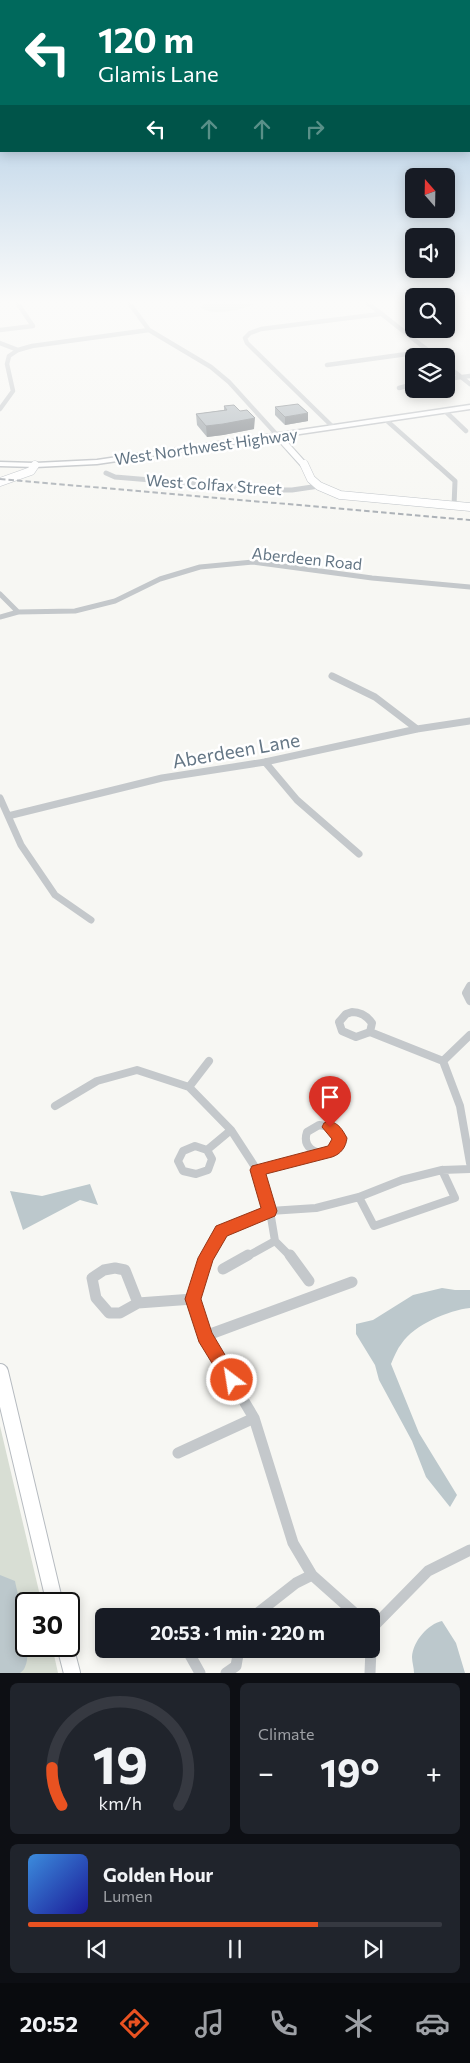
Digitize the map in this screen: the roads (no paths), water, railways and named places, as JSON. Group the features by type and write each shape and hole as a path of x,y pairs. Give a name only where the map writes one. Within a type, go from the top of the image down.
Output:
{"main road":[{"name":"West Northwest Highway","path":"0,464 35,465 96,462 470,408"}],"street":[{"path":"0,409 13,392 11,382"},
{"path":"229,382 303,462 311,479 319,486 340,495 354,497 470,507"},
{"path":"287,382 333,428"},
{"path":"399,388 405,386"},
{"path":"445,411 466,431"},
{"path":"386,420 455,481 454,506"},
{"path":"0,476 35,465"},
{"path":"0,482 32,471 35,465"},
{"name":"West Colfax Street","path":"106,473 115,476 272,490 292,490 319,486"},
{"name":"Aberdeen Road","path":"0,617 18,612 75,611 115,601 160,579 200,567 253,562 372,578 470,587"},
{"path":"0,594 18,612"},
{"path":"332,676 375,697 417,729"},
{"name":"Aberdeen Lane","path":"8,816 162,778 265,762 417,729 470,721"},
{"path":"265,762 277,780 318,820 359,854"},
{"path":"0,798 21,845 55,895 90,920"},
{"path":"470,986 466,992 470,1001"},
{"path":"370,1032 443,1062 460,1106 470,1163"},
{"path":"443,1062 470,1035"},
{"path":"189,1087 209,1061"},
{"path":"56,1106 97,1081 137,1070 189,1087 231,1130 257,1170 270,1211 275,1241 286,1250 309,1281"},
{"path":"207,1150 231,1130"},
{"path":"257,1170 319,1153"},
{"path":"349,1608 312,1575 293,1543 254,1418 205,1336 193,1299 206,1258 221,1231 270,1211 316,1208 359,1197 402,1180 442,1170 470,1169"},
{"path":"359,1197 374,1226 455,1198 442,1170"},
{"path":"223,1269 275,1241"},
{"path":"138,1303 125,1270 117,1268 103,1270 92,1278 93,1293 101,1307 110,1313 120,1313 138,1303 193,1299"},
{"path":"205,1336 352,1282"},
{"path":"0,1372 52,1592"},
{"path":"178,1453 254,1418"},
{"path":"380,1619 428,1571 470,1550"},
{"path":"264,1608 296,1583 312,1575"},
{"path":"68,1657 72,1673"},
{"path":"191,1658 200,1673"},
{"path":"226,1673 236,1666 237,1658"},
{"path":"370,1673 371,1658"}],"railway":[{"path":"0,479 470,520"}]}
